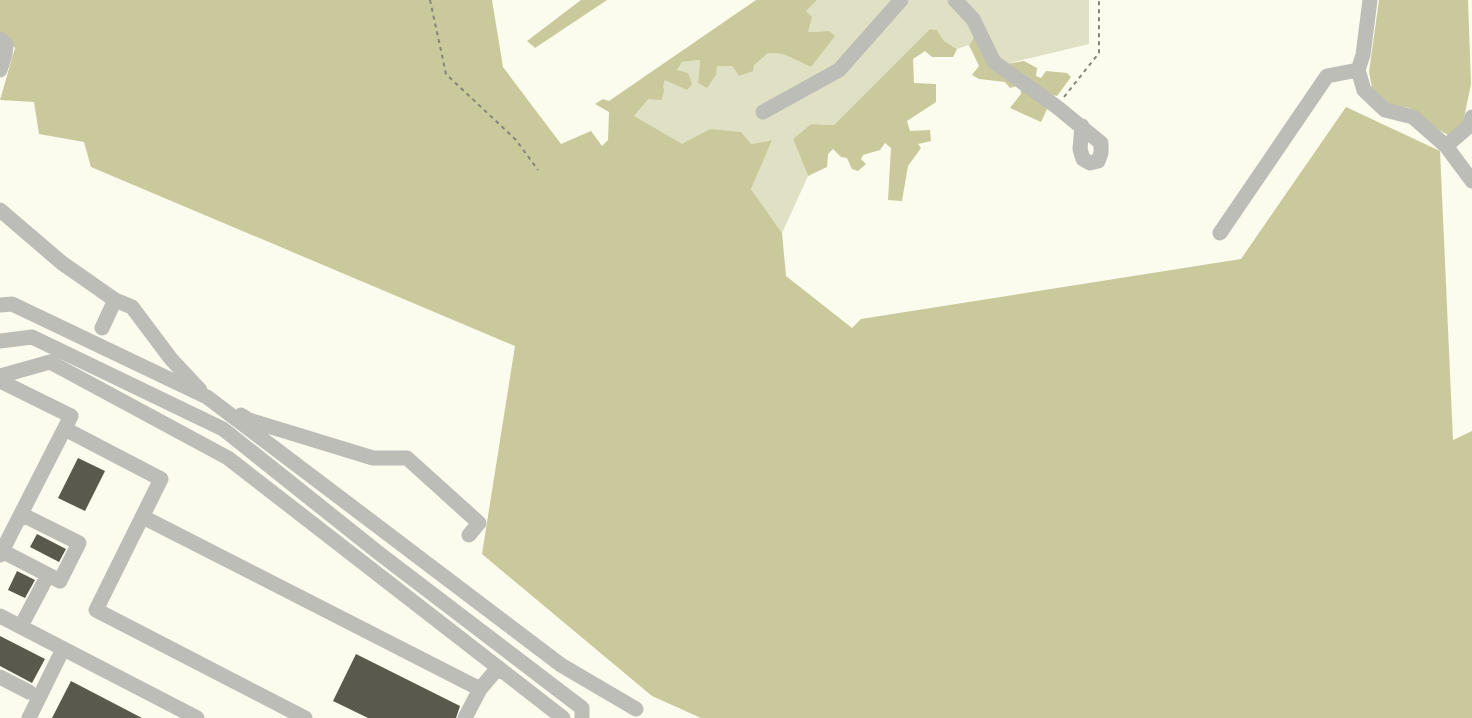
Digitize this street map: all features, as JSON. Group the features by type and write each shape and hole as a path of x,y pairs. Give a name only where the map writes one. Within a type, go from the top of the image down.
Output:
{"street":[{"path":"762,112 839,70 901,0"},
{"path":"955,0 973,19 994,62 1082,126"},
{"path":"1370,0 1363,55 1358,70 1364,90 1385,110 1413,117 1446,146 1472,181"},
{"path":"0,39 6,44 0,70"},
{"path":"1220,233 1327,76 1358,70"},
{"path":"1446,146 1468,127 1472,118"},
{"path":"0,210 62,263 115,300 132,307 171,360 207,397 561,665 636,709"},
{"path":"102,328 115,300"},
{"path":"0,305 12,304 207,397 249,420 373,458 407,458 479,523 469,535"},
{"path":"0,341 32,337 223,429 380,554 582,708 582,718"},
{"path":"0,376 50,362 228,458 563,718"},
{"path":"0,381 71,416 1,553 60,581 79,543 21,514"},
{"path":"65,429 161,479 96,610 305,718"},
{"path":"143,517 480,688"},
{"path":"21,626 48,575"},
{"path":"0,616 189,716"},
{"path":"29,718 63,649"},
{"path":"465,718 480,688 498,668"},
{"path":"0,677 29,692"}],"path":[{"path":"430,0 446,74 516,140 538,170"},
{"path":"1057,107 1099,53 1099,0"}],"green space":[{"path":"0,0 492,0 503,67 561,144 591,131 602,146 608,140 609,112 595,104 603,99 609,101 756,0 817,0 806,11 812,17 808,32 829,31 835,36 811,67 783,54 768,53 754,65 753,71 739,76 732,66 717,66 716,75 707,88 698,83 700,60 682,62 677,70 688,73 692,84 687,90 665,80 662,100 648,99 634,116 682,144 710,129 741,132 751,144 772,140 751,189 782,233 786,276 852,328 861,319 1241,259 1346,107 1440,151 1453,440 1472,431 1472,718 701,718 652,696 482,554 515,346 91,167 84,142 39,134 34,102 0,100 15,48 0,36"},
{"path":"581,0 607,0 535,48 527,41"},
{"path":"817,0 1089,0 1089,44 1006,64 975,37 969,45 957,49 944,41 937,30 930,29 834,125 811,124 793,139 808,176 782,233 751,189 771,140 751,144 710,129 682,145 633,116 648,98 663,87 665,80 677,70 682,62 700,60 698,83 717,66 732,66 739,76 768,53 783,54 811,67 829,31 808,32 805,11"},
{"path":"1379,0 1468,0 1471,84 1463,123 1448,135 1429,124 1419,113 1409,108 1389,105 1373,93 1369,72"},
{"path":"930,29 937,30 944,41 957,49 953,57 932,57 925,51 913,59 914,83 936,84 936,102 907,121 910,131 930,130 931,141 918,144 921,148 908,166 902,201 888,200 891,148 885,143 880,150 863,155 861,159 866,164 858,171 852,169 847,158 841,157 833,149 828,154 827,167 808,176 793,139 811,124 834,125"},
{"path":"975,36 1006,64 1024,61 1037,68 1036,76 1041,78 1046,71 1067,73 1071,77 1057,96 1047,94 1048,107 1041,122 1010,108 1021,94 1020,85 1010,88 1005,82 979,79 972,75 979,66 969,45"}],"building":[{"path":"78,458 105,471 85,511 58,498"},
{"path":"37,534 66,549 59,562 30,547"},
{"path":"17,571 35,580 25,598 8,590"},
{"path":"0,636 45,659 32,683 0,666"},
{"path":"356,654 460,706 456,718 368,718 333,701"},
{"path":"71,681 142,718 52,718"}]}
